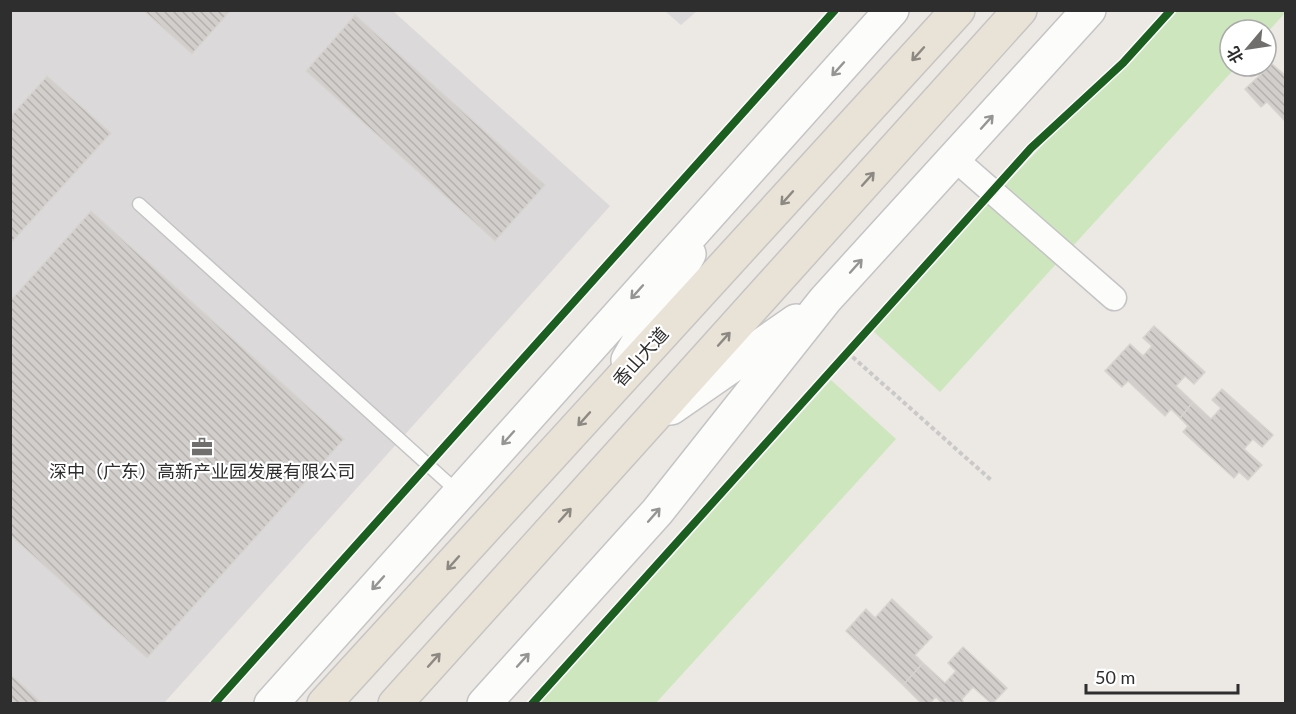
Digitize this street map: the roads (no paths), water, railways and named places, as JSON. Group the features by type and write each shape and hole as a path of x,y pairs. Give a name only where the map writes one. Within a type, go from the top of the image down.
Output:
{"highway":[{"name":"香山大道","path":"324,704 958,10"},
{"path":"395,704 1020,10"}],"main road":[{"path":"271,704 892,10"},
{"path":"484,704 657,512 825,300 1089,10"},
{"path":"611,389 722,198"},
{"path":"647,424 825,300"}],"street":[{"path":"954,158 1114,298"}],"lane":[{"path":"139,204 459,493"}],"place":[{"name":"深中（广东）高新产业园发展有限公司","path":"202,447"}]}
